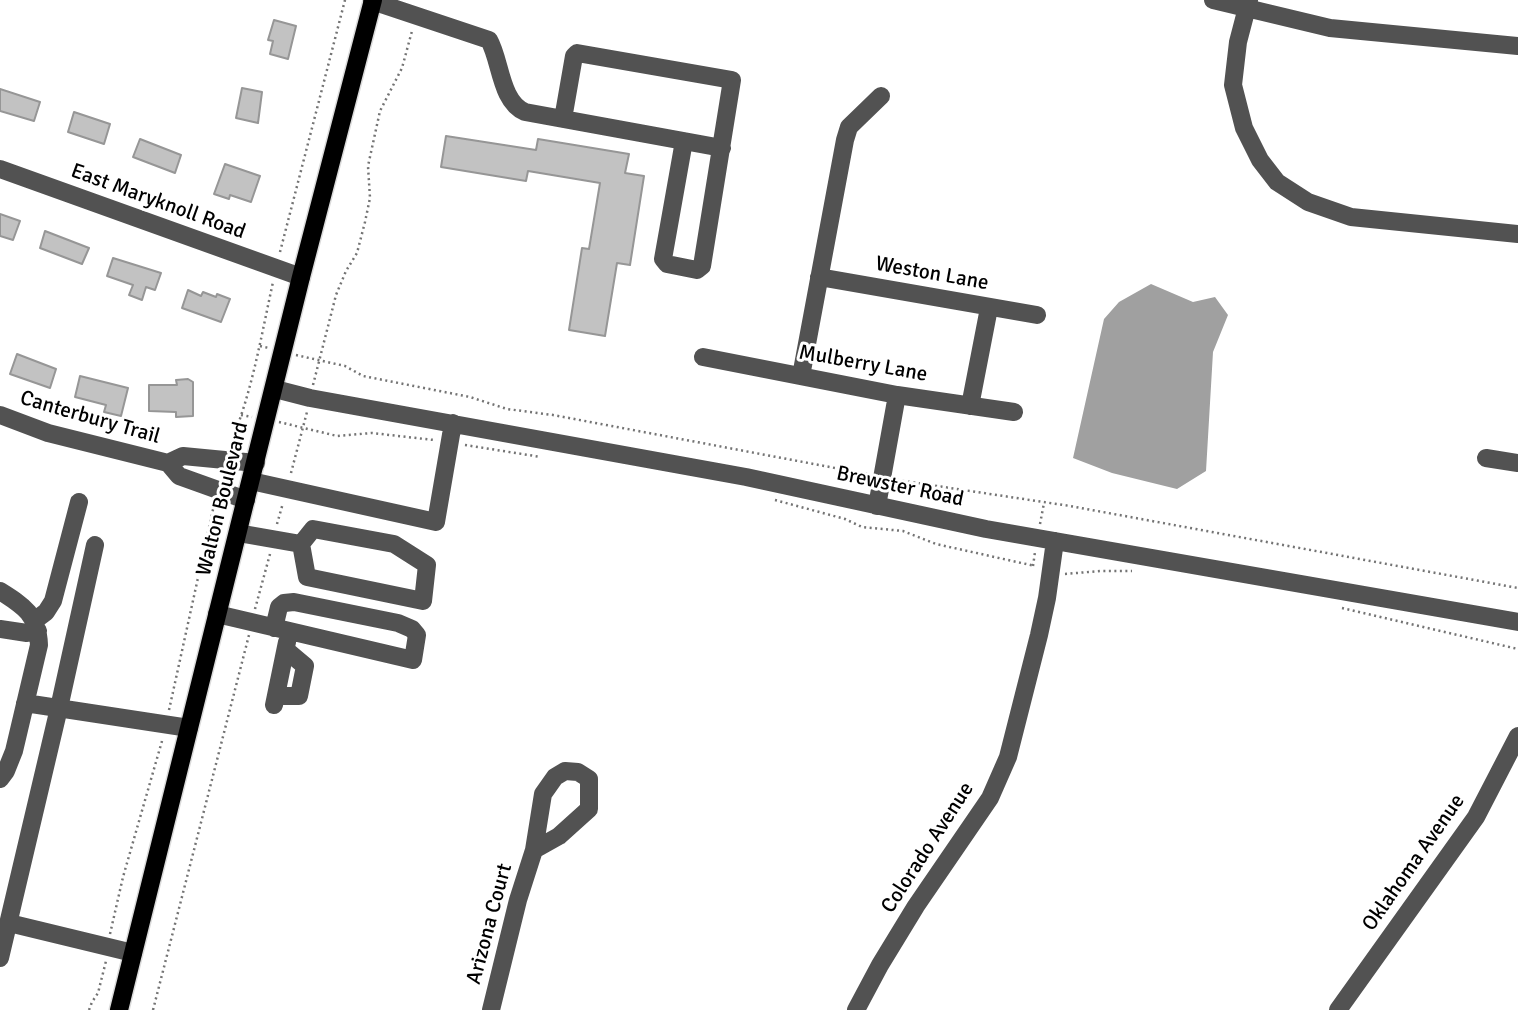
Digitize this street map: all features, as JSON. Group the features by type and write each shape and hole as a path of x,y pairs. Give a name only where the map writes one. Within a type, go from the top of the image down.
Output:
{"main road":[{"name":"Walton Boulevard","path":"119,1010 301,277 373,1"}],"street":[{"path":"1213,0 1248,4 1329,28 1518,46"},
{"path":"373,1 489,40 514,105 525,112 722,148"},
{"path":"1248,4 1238,42 1233,85 1244,128 1260,160 1277,182 1308,202 1351,217 1518,234"},
{"path":"563,119 574,57 577,53 729,78 732,85 722,148 702,266 698,270 667,264 663,259 684,141"},
{"path":"801,376 845,140 849,127 881,96"},
{"name":"East Maryknoll Road","path":"0,169 301,277"},
{"name":"Weston Lane","path":"819,277 1037,315"},
{"path":"970,405 989,308"},
{"name":"Mulberry Lane","path":"704,358 897,395 1014,412"},
{"name":"Brewster Road","path":"275,389 310,398 746,477 986,529 1518,622"},
{"path":"877,506 897,395"},
{"name":"Canterbury Trail","path":"0,415 48,433 168,463 179,476 246,500"},
{"path":"251,481 436,522 453,423"},
{"name":"Canterbury Trail","path":"168,463 183,456 256,463"},
{"path":"1486,458 1518,463"},
{"path":"0,629 27,633 36,626 53,601 79,502"},
{"path":"313,529 394,544 427,565 423,601 307,577 301,544 313,529"},
{"path":"238,533 301,544"},
{"name":"Colorado Avenue","path":"856,1010 916,906 990,798 1008,757 1040,635 1055,541"},
{"path":"0,958 95,545"},
{"path":"0,591 30,611 39,645 14,751 0,779"},
{"path":"218,614 281,629 413,660 417,635 412,629 398,624 294,602 284,603 279,607 281,629 285,650 275,701"},
{"path":"24,703 189,728"},
{"name":"Oklahoma Avenue","path":"1338,1010 1469,828 1518,736"},
{"name":"Arizona Court","path":"491,1010 518,900 534,850"},
{"path":"9,923 133,953"}],"path":[{"path":"319,361 345,366 363,376 470,397 507,409 553,415 882,477 1070,506 1518,588"},
{"path":"303,427 337,436 382,434 543,457"},
{"path":"765,498 845,519 862,527 904,531 936,544 1064,575 1085,571 1133,571"},
{"path":"1340,608 1518,649"}],"shaded area":[{"path":"1151,284 1193,302 1215,297 1228,315 1213,352 1206,471 1177,489 1112,473 1073,458 1104,319 1119,302"}],"building":[{"path":"274,20 296,26 288,59 270,54 273,41 268,40"},
{"path":"242,88 262,92 258,123 236,118"},
{"path":"0,89 40,102 34,121 0,111"},
{"path":"74,112 110,124 104,144 68,132"},
{"path":"446,136 536,150 538,139 629,154 625,173 644,176 630,265 617,263 605,336 569,330 582,248 589,249 600,183 528,171 526,181 441,167"},
{"path":"140,139 181,155 175,173 133,157"},
{"path":"225,164 260,176 251,202 230,195 229,199 214,194"},
{"path":"0,214 20,221 13,240 0,236"},
{"path":"45,231 89,248 82,264 40,248"},
{"path":"113,258 161,273 155,290 146,287 142,300 129,295 133,285 107,276"},
{"path":"188,290 201,296 203,292 230,299 221,322 182,308"},
{"path":"17,354 56,369 50,388 10,374"},
{"path":"80,376 128,388 121,416 104,412 106,405 75,397"},
{"path":"188,379 193,382 193,416 176,417 176,412 149,411 149,385 177,385 176,380"}]}
